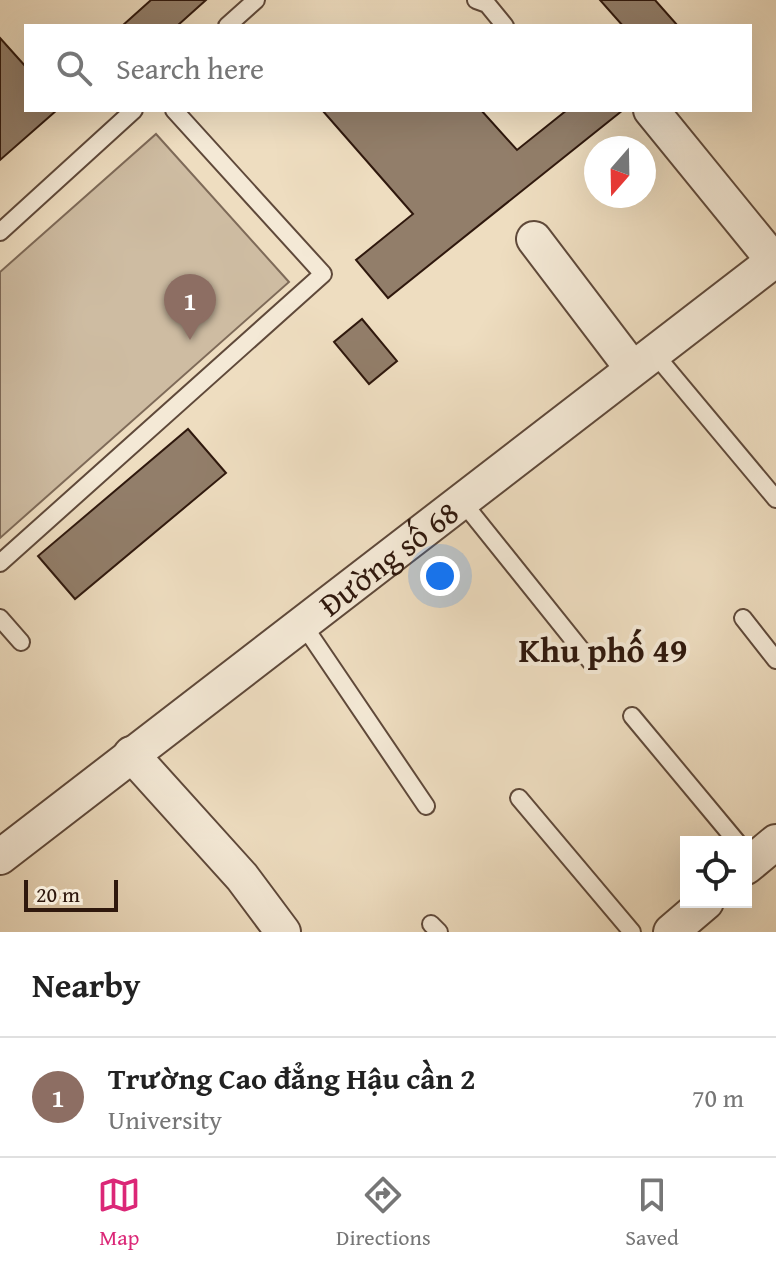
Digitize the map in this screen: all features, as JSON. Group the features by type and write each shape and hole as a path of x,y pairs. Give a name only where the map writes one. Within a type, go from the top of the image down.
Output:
{"street":[{"path":"653,112 775,261"},
{"path":"534,239 643,360"},
{"name":"Đường số 68","path":"0,857 775,261"},
{"path":"131,754 242,877 283,932"},
{"path":"671,932 699,908"}],"lane":[{"path":"229,24 256,0"},
{"path":"483,1 503,24"},
{"path":"0,232 132,112"},
{"path":"0,563 323,274 176,112"},
{"path":"643,360 776,499"},
{"path":"461,500 591,662"},
{"path":"0,618 21,642"},
{"path":"743,618 776,660"},
{"path":"302,623 426,806"},
{"path":"632,716 737,836"},
{"path":"519,798 632,932"}],"shaded area":[{"path":"156,134 289,282 0,538 0,272"}],"building":[{"path":"151,0 206,0 179,24 124,24"},
{"path":"600,0 655,0 676,24 621,24"},
{"path":"0,38 24,65 24,112 55,112 0,160"},
{"path":"324,112 483,112 517,150 564,112 620,112 590,136 584,136 584,141 388,298 356,260 413,214"},
{"path":"362,319 397,361 369,384 334,342"},
{"path":"188,429 226,473 75,599 38,556"}],"place":[{"name":"Trường Cao đẳng Hậu cần 2","path":"190,340"}],"district":[{"name":"Khu phố 49","path":"603,649"}]}
